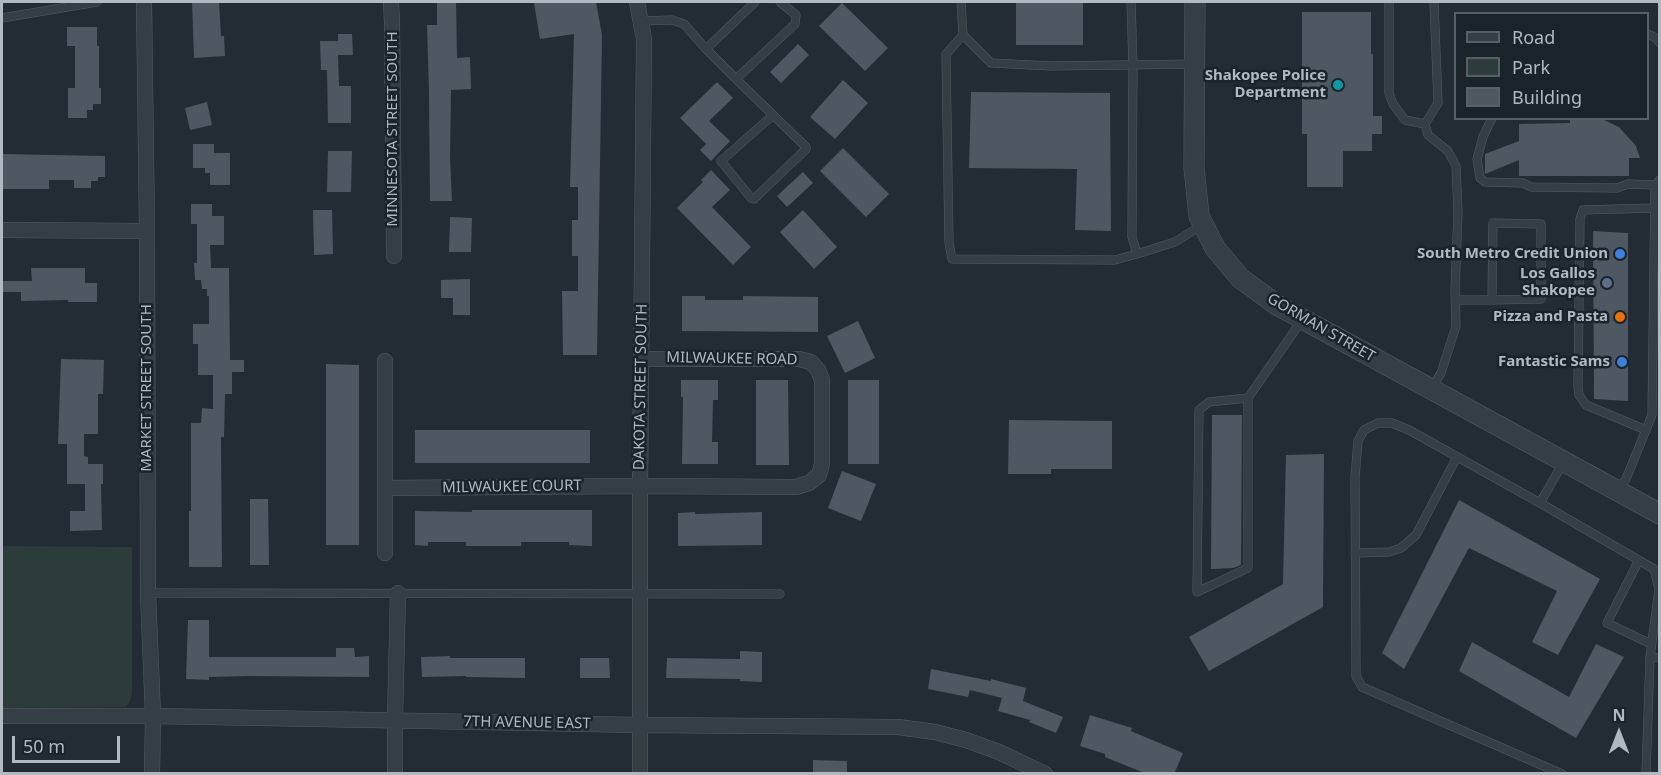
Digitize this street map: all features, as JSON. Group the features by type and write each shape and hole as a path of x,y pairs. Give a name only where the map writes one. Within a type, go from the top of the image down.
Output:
{"street":[{"name":"MARKET STREET SOUTH","path":"144,2 148,593 153,716 152,774"},
{"name":"MINNESOTA STREET SOUTH","path":"391,2 394,256"},
{"name":"DAKOTA STREET SOUTH","path":"637,2 644,39 640,774"},
{"name":"GORMAN STREET","path":"1195,2 1194,168 1199,216 1215,248 1240,278 1277,305 1659,514"},
{"path":"2,230 147,231"},
{"name":"MILWAUKEE ROAD","path":"640,486 796,487 809,483 819,475 822,464 822,381 818,370 811,362 799,359 642,358"},
{"path":"385,361 385,553"},
{"name":"MILWAUKEE COURT","path":"385,488 640,486"},
{"path":"395,774 398,593"},
{"name":"7TH AVENUE EAST","path":"2,716 153,716 640,725 898,727 935,732 966,740 999,752 1045,774"}],"lane":[{"path":"2,18 97,2"},
{"path":"706,49 755,2"},
{"path":"736,79 795,24 795,15 780,2"},
{"path":"961,2 963,35 991,63 1051,66 1195,64"},
{"path":"1131,2 1132,237 1137,254"},
{"path":"1389,2 1389,93 1393,104 1405,120 1425,124"},
{"path":"1431,389 1441,373 1456,326 1458,212 1456,166 1448,151 1428,135 1425,124 1438,103 1434,2"},
{"path":"640,21 672,20 684,24 706,49 806,147 754,199 721,161 773,115"},
{"path":"963,35 946,54 949,243 952,259 1114,260 1175,242 1203,224"},
{"path":"1491,120 1483,137 1477,159 1479,178 1485,182 1523,183 1531,187 1617,188 1628,184 1657,182 1654,208 1656,283 1652,415 1626,479 1617,491"},
{"path":"1646,430 1586,405 1579,395 1580,219 1583,210 1654,208"},
{"path":"1455,300 1492,300 1541,299 1541,224 1493,223 1492,300"},
{"path":"1248,398 1209,402 1199,410 1197,592 1248,568 1248,398 1303,318"},
{"path":"1562,774 1362,687 1356,676 1355,477 1358,441 1364,430 1378,423 1392,423 1408,430 1654,569 1659,589 1650,657 1646,774"},
{"path":"1355,553 1389,552 1401,548 1416,535 1457,457"},
{"path":"1540,503 1564,462"},
{"path":"1639,560 1607,623 1652,644"},
{"path":"148,593 780,594"},
{"path":"1650,657 1659,658"}],"green space":[{"path":"2,546 132,547 132,693 130,702 125,707 2,708"}],"building":[{"path":"192,2 219,2 225,56 194,58"},
{"path":"437,2 456,2 457,58 470,57 471,89 451,90 452,201 430,201 427,25 437,25"},
{"path":"596,2 602,35 597,355 563,355 562,291 578,291 578,256 572,256 572,220 578,220 578,187 570,187 574,34 540,39 534,3"},
{"path":"1016,2 1083,2 1083,45 1016,45"},
{"path":"842,3 888,48 865,71 819,26"},
{"name":"Shakopee Police Department","path":"1302,12 1371,12 1373,116 1382,116 1382,134 1372,134 1372,151 1343,151 1343,187 1307,187 1307,134 1302,134"},
{"path":"67,27 97,27 101,104 93,104 93,110 87,110 87,118 68,118 68,88 75,88 75,46 67,46"},
{"path":"338,34 352,34 353,55 338,55 339,86 351,86 351,123 328,123 327,70 321,70 320,41 338,41"},
{"path":"798,44 809,55 781,83 770,72"},
{"path":"843,80 868,103 835,139 810,117"},
{"path":"717,82 733,98 709,121 730,141 711,161 700,150 706,144 680,118"},
{"path":"971,92 1110,93 1111,231 1075,230 1077,169 969,168"},
{"path":"207,102 212,125 190,130 185,108"},
{"path":"1570,120 1604,120 1619,127 1636,146 1640,158 1629,158 1629,176 1519,176 1519,160 1485,174 1485,154 1519,141 1519,124 1570,123"},
{"path":"193,144 214,144 214,153 230,153 230,185 210,185 210,173 205,173 205,168 193,168"},
{"path":"843,148 889,194 866,217 820,171"},
{"path":"328,151 352,151 351,192 327,192"},
{"path":"2,154 105,156 105,177 98,177 98,181 91,181 91,188 74,188 74,180 49,180 49,189 2,189"},
{"path":"711,170 730,190 712,207 751,247 733,265 677,208 703,182 701,180"},
{"path":"803,172 813,183 787,207 777,196"},
{"path":"191,204 212,204 212,216 224,216 224,245 210,245 211,268 229,268 230,360 244,360 244,372 232,372 232,394 225,394 224,437 221,437 222,567 189,567 191,423 201,423 202,408 213,409 213,375 198,375 198,344 193,344 193,324 209,324 209,296 207,296 207,289 202,289 201,280 195,280 197,224 191,224"},
{"path":"313,210 332,210 333,254 314,255"},
{"path":"803,210 837,247 814,269 780,232"},
{"path":"450,217 472,218 471,252 449,252"},
{"path":"1593,231 1628,233 1628,401 1594,399"},
{"path":"31,268 85,268 85,283 97,283 97,302 21,301 21,292 2,292 2,281 32,281"},
{"path":"470,279 470,315 453,315 453,298 441,298 441,280"},
{"path":"682,296 705,296 705,300 743,300 743,296 818,297 818,332 682,331"},
{"path":"858,321 875,358 845,373 827,336"},
{"path":"61,359 104,360 103,394 98,394 98,434 84,434 84,456 88,457 88,464 103,464 102,530 70,531 70,511 85,511 85,484 67,484 67,444 58,444"},
{"path":"326,364 359,365 359,545 326,545"},
{"path":"681,380 718,380 718,400 713,400 712,442 718,442 718,464 682,464"},
{"path":"756,380 788,380 789,465 756,465"},
{"path":"848,380 879,380 879,464 848,464"},
{"path":"1212,415 1242,415 1241,565 1233,568 1211,569"},
{"path":"1009,420 1112,421 1112,469 1051,469 1051,474 1008,474"},
{"path":"415,430 590,430 590,463 415,463"},
{"path":"1324,454 1323,607 1209,671 1189,637 1283,584 1286,455"},
{"path":"842,471 876,484 861,521 828,508"},
{"path":"250,499 268,499 269,565 250,565"},
{"path":"1459,500 1600,579 1558,655 1532,642 1557,591 1469,548 1404,669 1382,653"},
{"path":"472,510 592,510 592,546 569,545 569,542 521,542 521,546 466,546 466,542 428,542 428,546 415,545 415,511 472,512"},
{"path":"695,512 695,514 762,512 762,545 678,546 678,513"},
{"path":"188,620 209,620 209,657 336,657 336,648 354,648 355,657 369,656 369,677 249,676 209,677 209,680 186,679"},
{"path":"1472,642 1569,697 1596,644 1624,657 1576,738 1459,671"},
{"path":"740,651 762,652 762,682 740,681 740,679 666,678 667,658 740,659"},
{"path":"450,656 450,658 525,658 525,678 422,677 421,657"},
{"path":"580,658 609,658 610,678 580,678"},
{"path":"931,669 991,681 991,679 1026,688 1023,701 1063,717 1056,733 1029,722 1030,720 998,711 1002,698 970,690 968,697 928,689"},
{"path":"1090,715 1132,728 1131,731 1183,753 1174,774 1147,774 1105,757 1105,754 1080,746"},
{"path":"813,760 847,761 847,774 813,774"}],"place":[{"name":"Shakopee Police Department","path":"1338,85"},
{"name":"South Metro Credit Union","path":"1620,254"},
{"name":"Los Gallos Shakopee","path":"1607,283"},
{"name":"Pizza and Pasta","path":"1620,317"},
{"name":"Fantastic Sams","path":"1622,362"}]}
